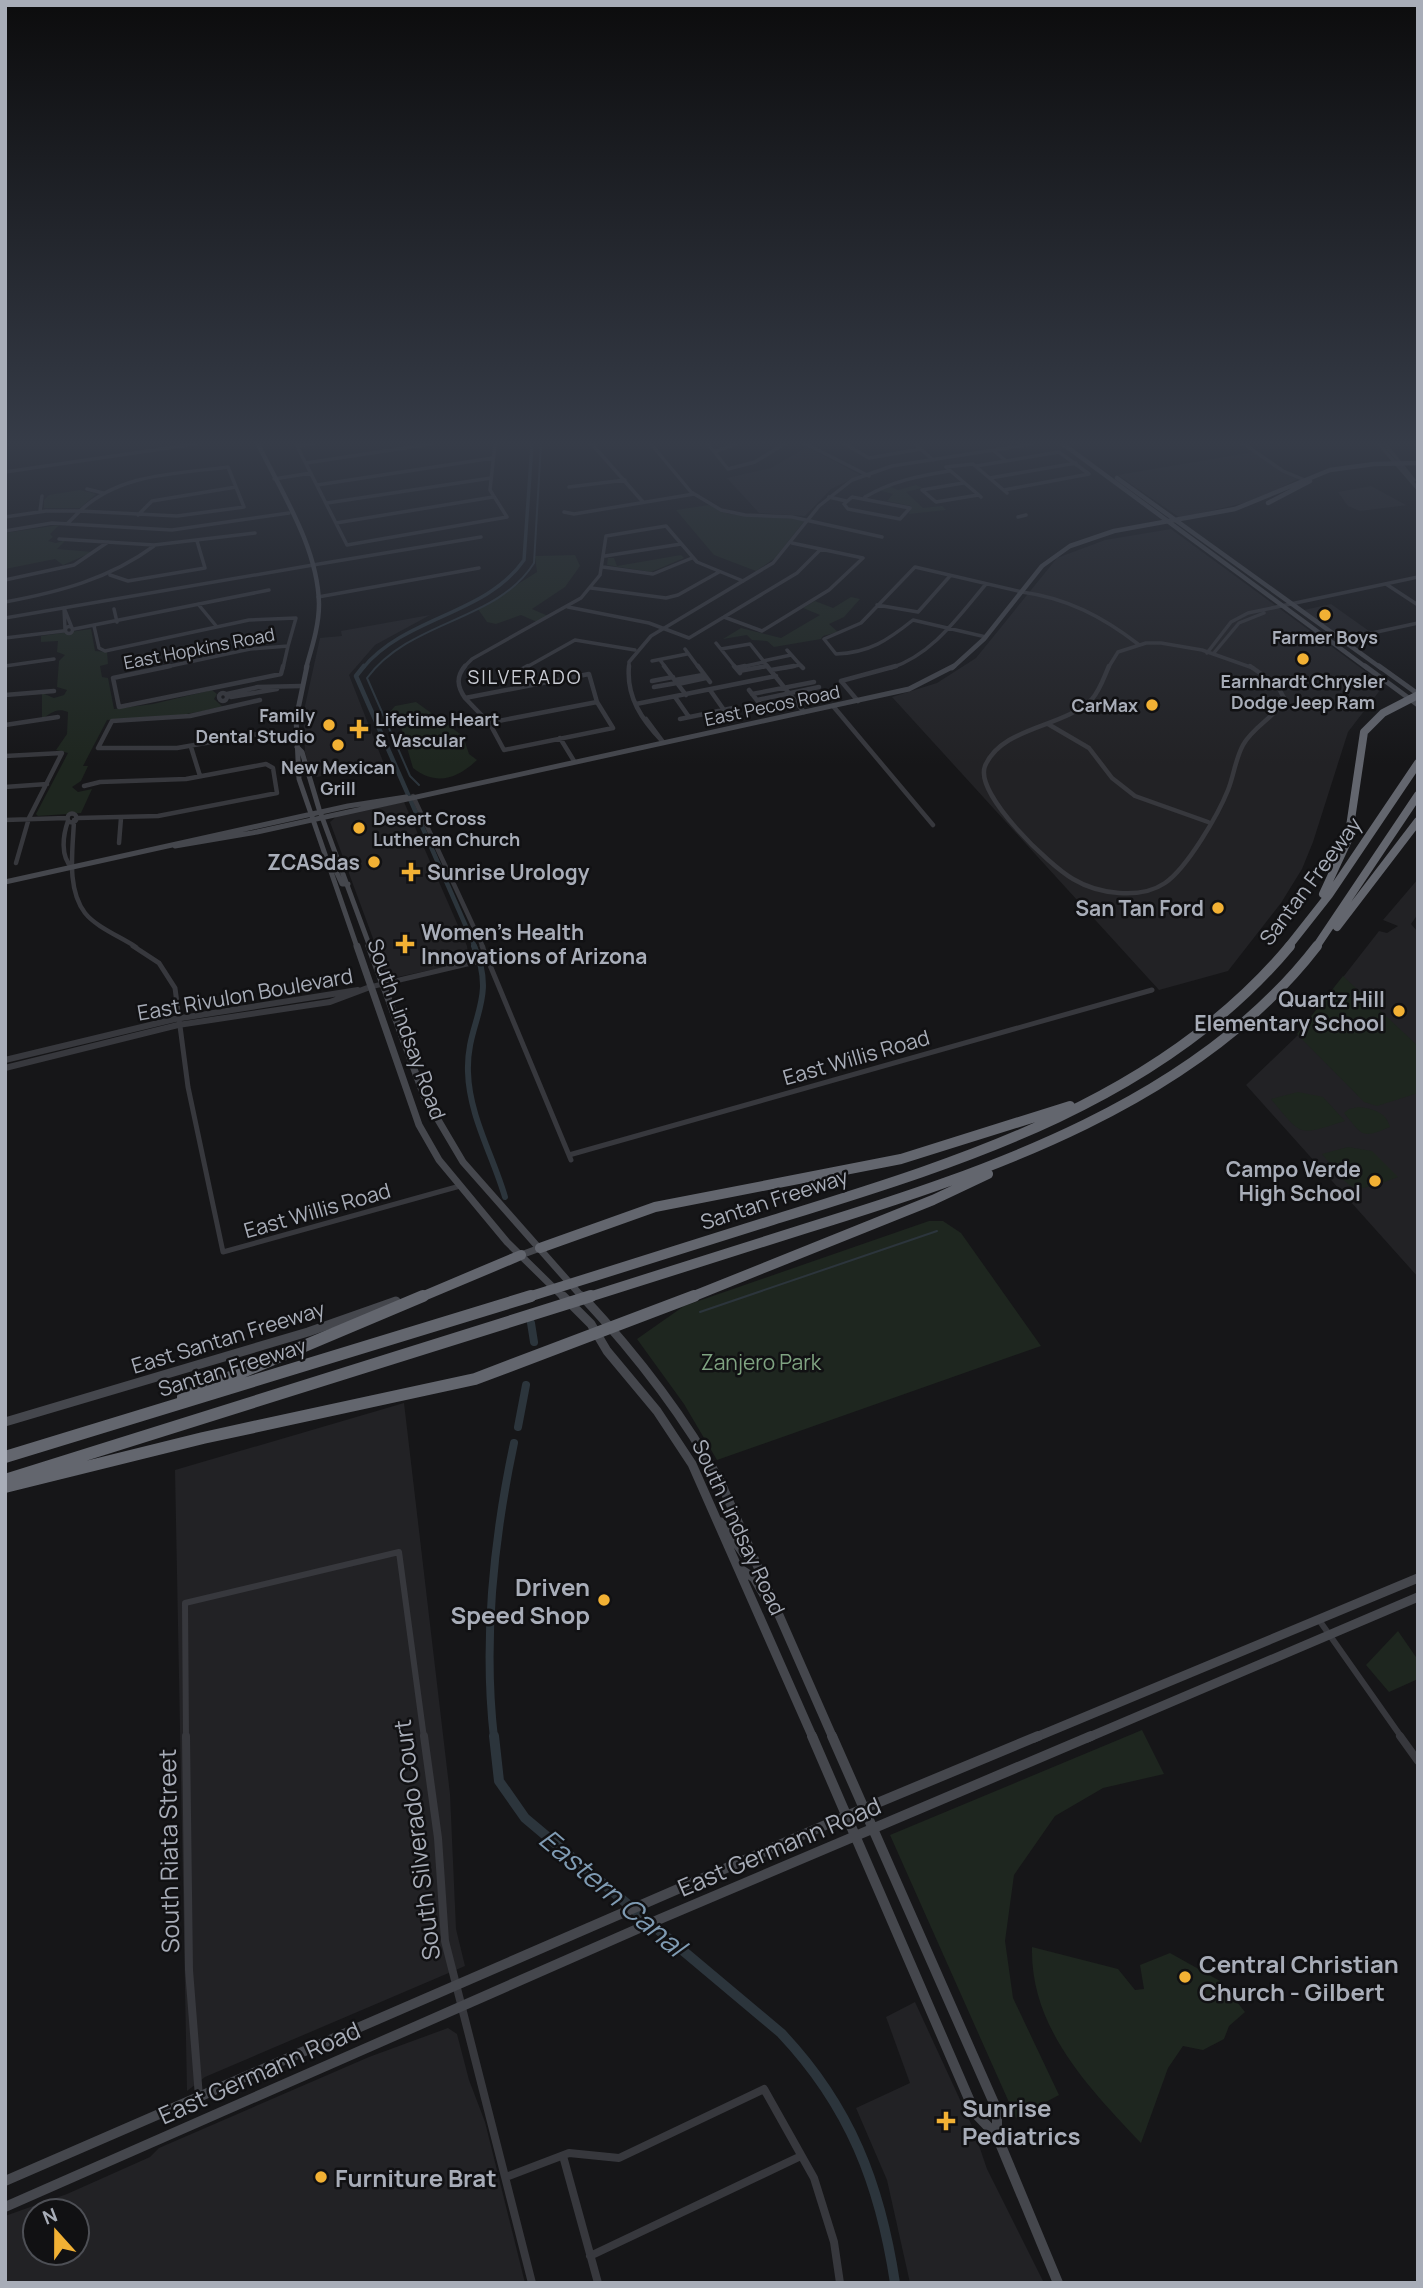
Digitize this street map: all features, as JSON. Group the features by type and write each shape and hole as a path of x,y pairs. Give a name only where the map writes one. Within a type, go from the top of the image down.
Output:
{"highway":[{"path":"1311,919 1314,907 1348,840 1364,732 1378,716 1418,695"},
{"name":"Santan Freeway","path":"5,1457 585,1280 954,1162 1068,1114 1166,1057 1226,1012 1311,919 1418,763"},
{"name":"Santan Freeway","path":"5,1480 933,1188 1063,1136 1151,1089 1242,1025 1275,995 1319,943 1418,795"},
{"path":"1319,943 1333,932 1418,821"},
{"path":"540,1248 655,1207 919,1155 1110,1091"},
{"path":"5,1487 191,1441 466,1382 595,1336 933,1200 1063,1136"},
{"path":"134,1417 521,1255"}],"main road":[{"name":"South Lindsay Road","path":"306,551 313,565 318,597 315,635 301,686 296,725 295,751 298,771 419,1125 439,1160 460,1186 521,1255 591,1324 595,1336 669,1427 692,1464 975,2113 996,2136 1058,2283"},
{"name":"East Pecos Road","path":"5,882 405,800 410,796 909,688 942,676 971,656 1052,558 1067,551"},
{"path":"1208,551 1250,576 1418,705"},
{"path":"1213,551 1418,695"},
{"name":"South Lindsay Road","path":"297,747 302,752 417,1079 440,1128 478,1180 535,1240 544,1257 654,1375 697,1438 721,1483 997,2110 996,2136"},
{"path":"328,864 336,871 342,884 348,884"},
{"path":"521,1255 540,1248"},
{"name":"East Santan Freeway","path":"5,1422 308,1332 459,1281"},
{"path":"718,1519 730,1530 743,1554 755,1562"},
{"path":"739,1568 754,1578 781,1621"},
{"name":"East Germann Road","path":"5,2181 846,1816 1418,1578"},
{"name":"East Germann Road","path":"5,2207 660,1919 1418,1597"}],"street":[{"path":"5,580 68,567 97,551"},
{"path":"5,602 67,590 110,575 146,551"},
{"path":"110,575 128,581 205,568 200,551"},
{"path":"5,618 398,551"},
{"path":"464,698 589,674 597,702 612,728 504,750 488,723 464,698 458,676 467,663 568,607 591,588 603,567 605,551"},
{"path":"605,556 638,551"},
{"path":"686,551 692,558 743,581"},
{"path":"663,742 655,737 627,687 626,674 635,650 663,628 773,563 785,551"},
{"path":"568,607 663,628 689,638 797,573 819,551"},
{"path":"724,617 762,631 828,590 863,558 829,551"},
{"path":"603,567 653,574 692,558"},
{"path":"318,597 479,568"},
{"path":"986,637 909,621 886,642 841,655 824,638 857,626 914,568 1022,592 1085,613 1135,645"},
{"path":"591,588 666,598 678,595 719,572"},
{"path":"877,605 914,613 950,576"},
{"path":"1210,654 1228,625 1242,615 1418,579"},
{"path":"858,701 841,681 911,660 930,649 986,584"},
{"path":"1388,585 1418,605"},
{"path":"5,638 64,630 69,633 73,628 117,622 269,590"},
{"path":"198,604 217,627"},
{"path":"1210,654 1235,627 1254,616 1288,606"},
{"path":"64,608 73,628"},
{"path":"64,608 64,630"},
{"path":"114,608 117,622"},
{"path":"94,626 100,650 154,642 262,618 296,618 281,674 120,707"},
{"path":"1340,640 1418,623"},
{"path":"1228,625 1235,627"},
{"path":"516,688 512,675 575,640 635,650"},
{"path":"716,643 738,671 791,655"},
{"path":"721,649 750,643 790,694 790,698 802,710"},
{"path":"1170,644 1266,673 1278,684 1284,698 1280,708 1250,735 1236,761 1228,791 1170,879 1156,887 1116,892 1088,886 1066,876 992,798 984,781 986,763 995,752 1088,704 1098,691 1115,656 1135,645 1170,644"},
{"name":"East Hopkins Road","path":"120,707 116,703 113,678 250,649 290,646"},
{"path":"676,681 655,689 652,679 676,681 706,678 685,649"},
{"path":"771,670 801,666 787,650"},
{"path":"652,661 687,654"},
{"path":"5,666 54,659"},
{"path":"660,660 686,695"},
{"path":"636,704 776,676"},
{"path":"819,687 758,702 751,692 785,688 813,680 819,687 823,692"},
{"path":"226,696 301,686"},
{"path":"218,687 226,696 228,709"},
{"path":"710,690 724,710"},
{"path":"5,695 54,691"},
{"path":"675,697 690,717"},
{"path":"260,700 177,718 112,721 108,724 99,748 191,747 269,733"},
{"path":"488,723 597,702"},
{"path":"833,706 933,825"},
{"path":"680,719 733,708"},
{"path":"5,725 58,717"},
{"path":"1048,724 1089,748 1112,778 1135,796 1208,822"},
{"path":"560,738 574,761"},
{"path":"191,747 200,776"},
{"path":"5,756 62,753 29,818 16,863"},
{"path":"5,820 171,815 277,793 270,764 200,776 84,786"},
{"path":"5,787 47,784"},
{"path":"370,987 486,960 410,796"},
{"path":"119,843 121,818"},
{"path":"71,819 64,841 67,863 72,868"},
{"path":"71,819 72,868 77,898 86,914 159,963 175,988 181,1021"},
{"name":"East Willis Road","path":"486,960 570,1158 1152,990"},
{"name":"East Rivulon Boulevard","path":"5,1068 230,1009 303,1002 370,987"},
{"name":"East Willis Road","path":"181,1021 186,1074 223,1252 460,1186"},
{"name":"East Rivulon Boulevard","path":"5,1060 181,1021"},
{"name":"South Riata Street","path":"199,2097 194,2061 189,1946 185,1603 399,1552"},
{"name":"South Silverado Court","path":"399,1552 438,1838 442,1920 455,1985 532,2283"},
{"path":"1319,1620 1418,1761"},
{"path":"506,2177 569,2153 619,2158 764,2089 814,2178 834,2242 841,2283"},
{"path":"563,2156 598,2283"},
{"path":"590,2256 802,2156"}],"shaded area":[{"path":"1076,551 1201,551 1384,685 1348,732 1302,869 1281,903 1228,971 1159,990 892,697 937,683 976,658 1057,558"},
{"path":"1331,604 1369,631 1342,638 1304,610"},
{"path":"430,615 375,645 349,675 384,764 317,777 311,774 305,752 303,715 320,638 342,636 341,631"},
{"path":"404,802 467,946 469,962 388,979 330,822 337,816"},
{"name":"Campo Verde High School","path":"1418,879 1418,914 1411,924 1418,932 1418,1277 1246,1085 1298,1035 1379,931 1387,933 1398,926 1383,920"},
{"path":"404,1403 450,1794 456,1929 465,1966 205,2077 187,2091 175,1470"},
{"path":"915,2002 973,2128 987,2169 1044,2283 910,2283 887,2180 856,2108 910,2083 886,2017"},
{"path":"448,2028 457,2034 469,2080 485,2122 525,2283 5,2283 5,2216 21,2210 21,2267 91,2267 91,2197 59,2197 150,2157 159,2148 369,2057"}],"green space":[{"path":"5,551 93,552 63,565 55,559 5,569"},
{"path":"710,551 781,551 756,571 714,555"},
{"path":"575,555 580,566 565,587 532,609 548,616 537,622 521,615 496,624 487,622 478,609 537,572 535,556"},
{"path":"681,555 684,558 651,572 607,565 608,558 614,558 617,566"},
{"path":"851,597 860,599 844,617 829,624 838,632 821,639 774,647 767,641 752,640 747,635 723,639 741,628 781,638 820,615 803,608 815,601 833,608"},
{"path":"91,629 95,651 107,652 108,664 100,666 102,677 108,678 114,709 153,704 212,690 217,694 214,699 223,707 182,715 107,720 83,766 88,766 81,781 72,787 78,792 92,789 81,813 38,816 36,814 68,753 56,750 67,734 68,712 57,710 42,719 42,693 54,698 64,695 67,690 57,687 59,661 65,655 57,652 58,641 41,642 41,636"},
{"path":"416,702 463,736 469,754 477,760 462,772 446,778 430,777 413,768 401,727 389,713 395,706"},
{"path":"1343,976 1418,1046 1418,1093 1377,1106 1364,1102 1297,1034"},
{"path":"1298,1092 1323,1097 1345,1121 1309,1131 1296,1127 1271,1099"},
{"path":"1359,1107 1382,1115 1390,1127 1368,1134 1359,1131 1344,1113"},
{"path":"1348,1147 1372,1151 1398,1177 1361,1188 1347,1183 1322,1154"},
{"name":"Zanjero Park","path":"929,1221 943,1221 961,1233 1041,1346 717,1460 684,1404 637,1339 684,1306"},
{"path":"1398,1631 1418,1660 1418,1679 1389,1692 1366,1665"},
{"path":"1142,1730 1164,1774 1103,1788 1055,1816 1014,1875 1005,1941 1013,1998 1059,2095 1016,2118 890,1835"},
{"path":"1032,1947 1118,1969 1135,1990 1144,1989 1140,1965 1170,1953 1220,1981 1245,2012 1229,2026 1224,2039 1203,2050 1183,2046 1168,2068 1141,2143 1083,2078 1052,2030 1041,2004 1034,1976"}],"waterway":[{"name":"Eastern Canal","path":"363,668 401,637 489,593 508,578 524,560 525,551"},
{"path":"419,785 410,776 367,678 385,659 406,643 498,598 518,582 534,563 535,551"},
{"name":"Eastern Canal","path":"364,666 356,676 475,947"},
{"name":"Eastern Canal","path":"474,946 481,965 483,982 469,1054 469,1088 477,1120 505,1197"},
{"path":"700,1312 937,1231"},
{"name":"Eastern Canal","path":"531,1323 534,1342"},
{"name":"Eastern Canal","path":"518,1427 526,1385"},
{"name":"Eastern Canal","path":"494,1738 490,1664 492,1589 501,1515 514,1443"},
{"name":"Eastern Canal","path":"494,1736 499,1781 525,1818 781,2033 826,2089 858,2148 871,2180 881,2212 895,2283"}],"place":[{"name":"Farmer Boys","path":"1325,615"},
{"name":"Earnhardt Chrysler Dodge Jeep Ram","path":"1303,659"},
{"name":"CarMax","path":"1152,705"},
{"name":"Family Dental Studio","path":"329,725"},
{"name":"Lifetime Heart & Vascular","path":"359,729"},
{"name":"New Mexican Grill","path":"338,745"},
{"name":"Desert Cross Lutheran Church","path":"359,828"},
{"name":"ZCASdas","path":"374,862"},
{"name":"Sunrise Urology","path":"411,872"},
{"name":"San Tan Ford","path":"1218,908"},
{"name":"Women's Health Innovations of Arizona","path":"405,944"},
{"name":"Quartz Hill Elementary School","path":"1399,1011"},
{"name":"Campo Verde High School","path":"1375,1181"},
{"name":"Driven Speed Shop","path":"604,1600"},
{"name":"Central Christian Church - Gilbert","path":"1185,1977"},
{"name":"Sunrise Pediatrics","path":"946,2121"},
{"name":"Furniture Brat","path":"321,2177"}],"district":[{"name":"SILVERADO","path":"525,677"}]}
